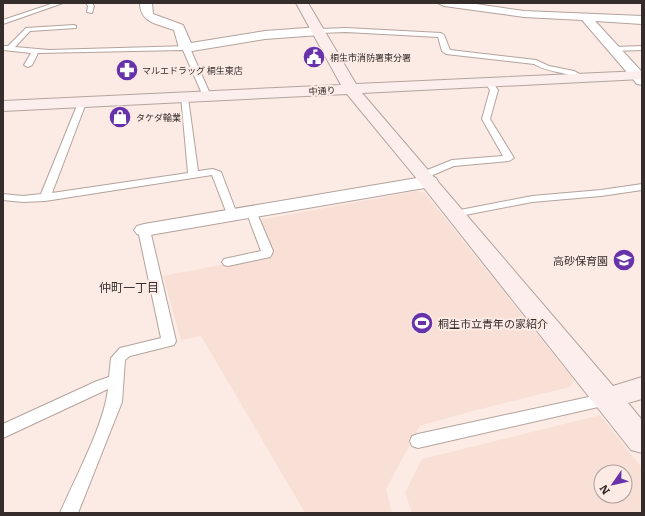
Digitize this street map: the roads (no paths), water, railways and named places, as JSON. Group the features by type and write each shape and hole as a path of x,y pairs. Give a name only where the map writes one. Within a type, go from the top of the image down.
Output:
{"street":[{"path":"146,3 146,12 149,16 179,28 186,48 265,35 320,31"},
{"path":"305,3 351,89 427,178 642,441"},
{"path":"444,3 506,7 586,18 642,20"},
{"path":"575,5 602,19"},
{"path":"586,18 640,77"},
{"name":"中通り","path":"3,106 583,78 640,77"},
{"path":"144,230 427,178"},
{"path":"607,399 642,388"}],"lane":[{"path":"3,22 60,3"},
{"path":"90,3 92,6 90,12"},
{"path":"7,48 28,29 74,27"},
{"path":"320,31 360,31 441,35 446,51 449,52 536,62 548,68 577,74 583,78"},
{"path":"7,48 35,51 186,48 207,96"},
{"path":"614,49 642,48"},
{"path":"28,65 35,51"},
{"path":"427,178 452,162 509,158 486,120 494,90 489,83"},
{"path":"184,98 193,175"},
{"path":"45,198 82,103"},
{"path":"3,197 45,198 213,172 217,174 232,214"},
{"path":"455,214 532,199 601,193 642,187"},
{"path":"228,262 266,254 267,251 251,211"},
{"path":"69,513 98,445 114,402 118,358 125,352 169,341 144,230"},
{"path":"3,431 115,381"},
{"path":"418,441 607,399"}],"place":[{"name":"桐生市消防署東分署","path":"314,57"},
{"name":"マルエドラッグ 桐生東店","path":"127,70"},
{"name":"タケダ輪業","path":"120,117"},
{"name":"高砂保育園","path":"624,260"},
{"name":"桐生市立青年の家紹介","path":"422,323"}],"district":[{"name":"仲町一丁目","path":"129,287"}]}
